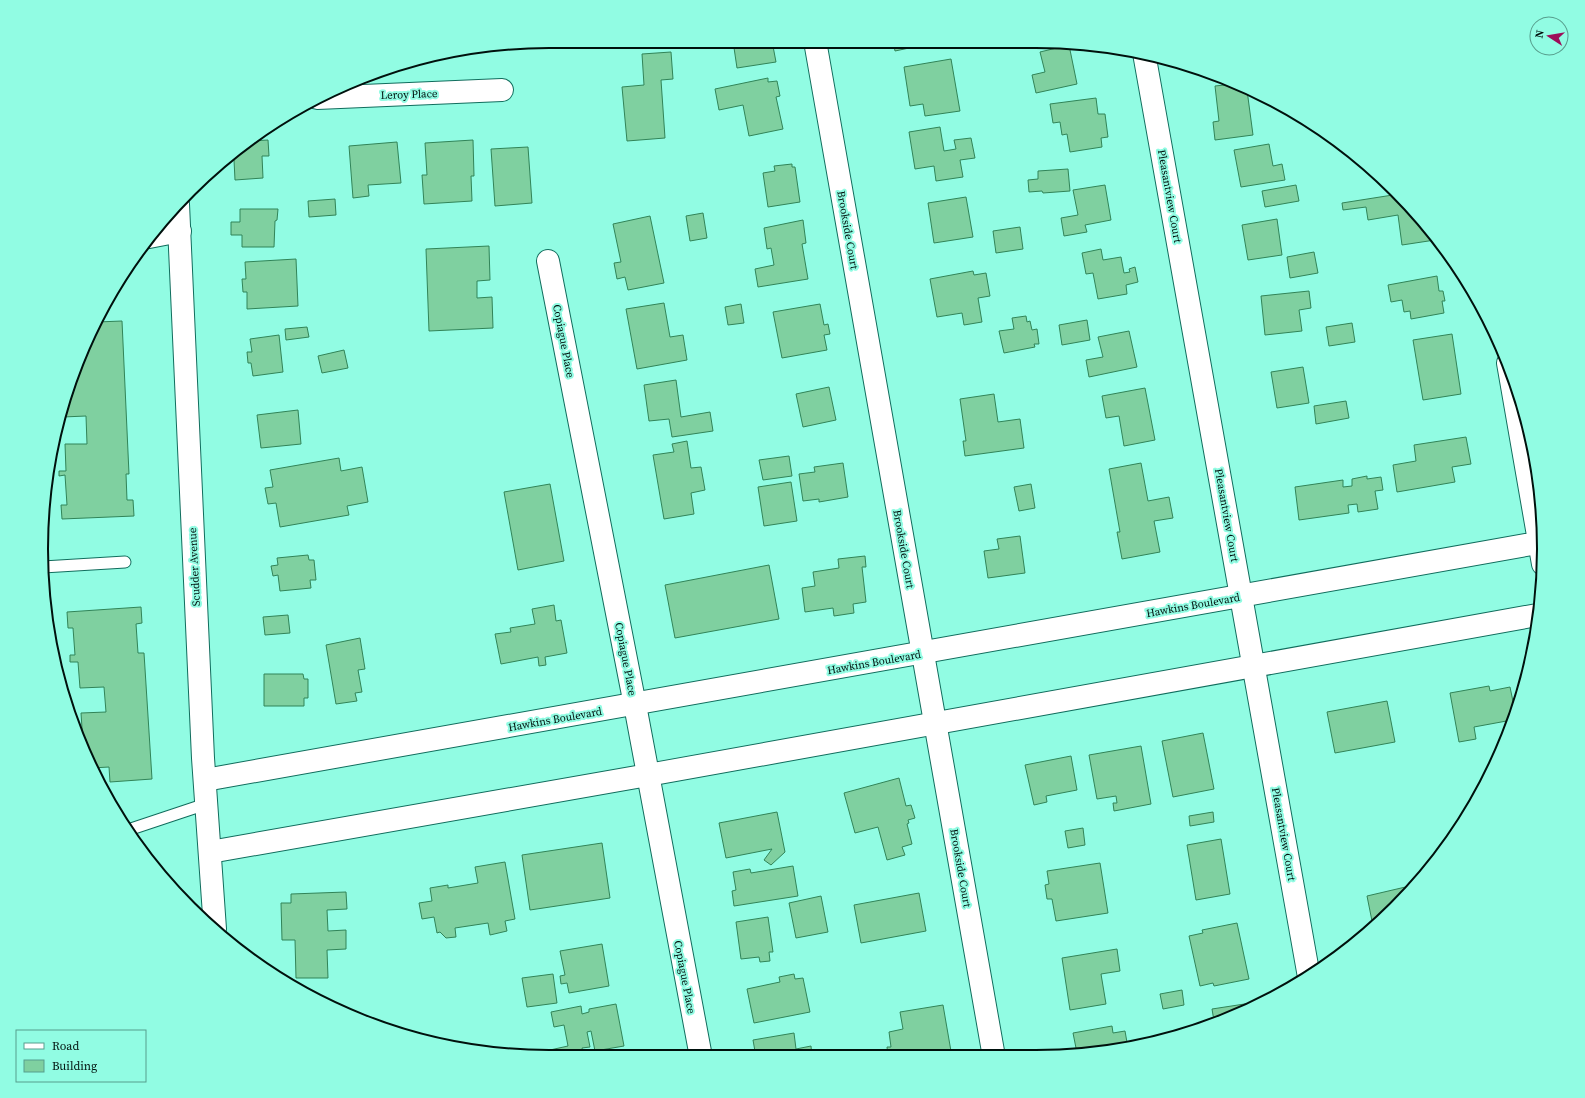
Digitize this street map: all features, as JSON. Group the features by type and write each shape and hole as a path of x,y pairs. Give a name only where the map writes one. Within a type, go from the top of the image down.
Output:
{"street":[{"name":"Brookside Court","path":"816,48 993,1050"},
{"name":"Pleasantview Court","path":"1145,60 1255,666 1308,970"},
{"name":"Leroy Place","path":"333,97 502,90"},
{"name":"Scudder Avenue","path":"179,212 206,804 215,922"},
{"path":"159,235 180,231"},
{"name":"Copiague Place","path":"548,261 700,1050"},
{"path":"1516,407 1536,514"},
{"name":"Hawkins Boulevard","path":"205,780 634,705 1537,543"},
{"path":"210,852 935,724 1533,616"}],"lane":[{"path":"49,567 125,562"},
{"path":"133,828 206,804"}],"building":[{"path":"734,48 773,48 776,62 737,68"},
{"path":"894,48 909,48 895,51"},
{"path":"1054,49 1070,49 1077,84 1036,93 1032,75 1045,72 1040,52"},
{"path":"671,52 673,79 661,80 665,138 627,141 622,87 644,85 642,54"},
{"path":"951,59 960,111 925,116 923,104 910,106 904,67"},
{"path":"768,78 768,82 777,81 780,96 776,97 783,129 749,136 743,105 719,110 715,89"},
{"path":"1225,85 1248,95 1253,135 1215,140 1213,122 1219,121 1215,86"},
{"path":"1096,98 1098,114 1105,114 1108,137 1101,138 1102,147 1070,152 1067,134 1062,135 1060,122 1053,123 1050,104"},
{"path":"940,127 944,151 956,149 954,140 971,138 975,158 960,160 963,177 936,181 934,166 915,169 909,132"},
{"path":"260,140 268,140 269,156 262,156 263,178 235,180 234,160"},
{"path":"473,140 474,176 471,176 472,201 424,204 422,175 427,175 425,143"},
{"path":"397,142 401,183 368,185 369,196 353,198 349,146"},
{"path":"1269,144 1273,166 1282,164 1285,180 1241,187 1234,150"},
{"path":"528,147 532,203 495,206 491,149"},
{"path":"792,164 792,167 795,167 800,202 768,207 763,173 775,171 774,166"},
{"path":"1068,169 1070,191 1043,193 1042,191 1029,192 1028,180 1038,179 1038,171"},
{"path":"1105,185 1111,220 1085,225 1087,232 1064,236 1061,218 1078,215 1073,190"},
{"path":"1296,185 1299,201 1265,207 1262,191"},
{"path":"1390,195 1413,219 1430,241 1402,245 1398,215 1368,220 1366,207 1343,210 1342,203"},
{"path":"966,197 973,237 934,243 928,203"},
{"path":"335,199 336,215 309,217 308,201"},
{"path":"240,209 278,209 277,220 275,221 274,247 242,247 242,235 231,235 231,222 240,222"},
{"path":"703,213 707,238 690,241 686,216"},
{"path":"650,216 664,283 628,290 625,277 617,279 614,263 621,262 613,224"},
{"path":"1277,219 1282,255 1248,260 1242,225"},
{"path":"803,220 806,243 802,244 808,279 758,287 755,269 774,265 771,248 767,249 764,228"},
{"path":"1020,227 1023,249 996,253 993,231"},
{"path":"489,246 490,280 477,281 477,298 492,297 493,328 429,331 426,249"},
{"path":"1101,249 1103,260 1121,257 1124,273 1130,272 1129,269 1135,267 1138,282 1126,285 1127,294 1098,299 1093,273 1086,274 1082,253"},
{"path":"1314,252 1318,273 1290,278 1287,257"},
{"path":"296,259 298,306 247,309 247,292 243,292 242,279 246,279 245,262"},
{"path":"973,271 974,275 986,273 990,296 978,298 982,322 964,325 962,313 937,317 930,279"},
{"path":"1437,276 1439,291 1443,291 1445,301 1442,301 1444,313 1411,319 1410,311 1404,312 1402,300 1391,302 1388,285"},
{"path":"1309,291 1311,308 1299,310 1302,331 1265,335 1261,296"},
{"path":"664,303 670,337 683,335 687,360 637,369 626,309"},
{"path":"741,304 744,323 728,325 725,307"},
{"path":"820,304 824,325 828,324 830,334 824,335 827,350 782,358 773,312"},
{"path":"1026,316 1027,322 1030,321 1032,330 1037,329 1039,344 1034,344 1035,347 1004,353 999,331 1014,329 1012,318"},
{"path":"1087,320 1090,340 1062,345 1059,325"},
{"path":"122,321 129,474 126,474 127,500 133,500 134,516 62,519 61,505 67,505 65,475 59,476 59,471 66,471 65,444 87,444 86,416 66,417 86,357 103,322"},
{"path":"1352,323 1355,342 1329,346 1326,327"},
{"path":"307,327 309,337 286,340 285,329"},
{"path":"1129,331 1137,367 1089,377 1086,360 1103,357 1098,337"},
{"path":"1452,334 1461,394 1423,400 1413,340"},
{"path":"279,335 283,372 253,376 251,363 248,363 247,352 252,352 250,339"},
{"path":"344,350 348,368 322,373 318,356"},
{"path":"1303,367 1309,403 1277,408 1271,372"},
{"path":"676,380 681,417 710,412 713,431 672,437 669,419 649,421 644,385"},
{"path":"829,387 836,420 803,427 796,394"},
{"path":"1145,388 1155,440 1124,446 1119,416 1106,418 1102,396"},
{"path":"994,394 998,422 1020,419 1024,448 965,456 963,441 966,441 960,399"},
{"path":"1346,401 1349,418 1316,424 1314,406"},
{"path":"298,410 301,444 261,448 257,415"},
{"path":"1466,437 1471,464 1452,467 1455,482 1397,492 1393,465 1416,461 1414,445"},
{"path":"687,441 691,468 701,467 705,490 691,493 694,514 664,519 653,455 674,452 672,444"},
{"path":"789,456 792,476 763,480 759,460"},
{"path":"339,458 341,471 362,467 368,502 347,506 349,515 280,527 276,503 268,504 265,488 273,487 270,470"},
{"path":"843,463 848,497 819,502 819,499 803,501 799,474 815,472 814,467"},
{"path":"1141,463 1148,501 1169,497 1173,518 1154,521 1160,552 1122,559 1117,532 1120,532 1109,469"},
{"path":"1367,476 1367,479 1381,477 1383,490 1375,491 1378,509 1358,512 1357,504 1348,505 1349,513 1299,520 1295,487 1343,480 1343,487 1352,486 1352,479"},
{"path":"791,482 797,521 764,526 758,487"},
{"path":"550,484 564,561 518,570 504,492"},
{"path":"1031,484 1035,508 1019,511 1014,487"},
{"path":"1020,536 1025,573 988,578 984,551 999,549 997,539"},
{"path":"308,555 309,560 314,560 316,580 310,580 311,588 280,591 278,575 273,576 271,566 278,565 277,558"},
{"path":"865,556 866,567 862,567 866,602 853,604 854,613 834,616 833,608 805,612 802,588 815,586 813,572 839,568 838,559"},
{"path":"769,565 779,619 675,638 665,585"},
{"path":"554,605 556,621 561,620 567,653 545,657 546,665 539,666 538,657 501,664 495,634 511,632 510,628 535,624 532,609"},
{"path":"141,607 142,623 136,624 138,653 144,653 152,779 110,782 109,767 98,768 82,730 81,713 106,712 104,687 80,688 78,662 70,662 70,655 75,655 73,628 68,628 67,612"},
{"path":"288,615 290,633 265,635 263,617"},
{"path":"360,638 365,669 358,670 362,692 355,693 357,701 336,704 326,645"},
{"path":"264,674 303,674 304,679 308,679 308,698 304,698 304,706 264,706"},
{"path":"1489,686 1490,691 1510,687 1513,701 1506,721 1474,727 1476,739 1459,742 1450,693"},
{"path":"1387,701 1395,742 1335,753 1327,712"},
{"path":"1203,733 1214,789 1173,797 1162,741"},
{"path":"1141,746 1151,804 1114,811 1113,803 1117,803 1116,796 1097,799 1089,755"},
{"path":"1071,756 1077,790 1046,796 1047,802 1034,805 1025,765"},
{"path":"899,778 906,806 911,805 915,818 908,820 909,823 907,824 912,844 902,847 905,855 887,860 878,827 855,833 844,793"},
{"path":"777,812 785,852 771,865 764,860 772,849 726,858 719,823"},
{"path":"1213,812 1214,822 1190,826 1189,816"},
{"path":"1083,828 1085,845 1068,848 1065,831"},
{"path":"1221,839 1230,894 1196,900 1187,845"},
{"path":"602,843 610,898 530,910 522,855"},
{"path":"505,862 515,919 505,921 507,931 490,935 488,923 455,928 456,937 446,938 440,932 437,933 434,917 422,919 419,903 432,901 430,888 448,885 448,888 478,883 475,867"},
{"path":"1100,863 1108,913 1056,921 1052,899 1047,899 1045,885 1049,884 1047,871"},
{"path":"793,866 798,896 734,906 732,891 736,890 733,872 750,869 751,873"},
{"path":"1405,887 1372,920 1367,896"},
{"path":"346,892 347,909 327,910 328,931 346,930 346,949 327,950 328,978 296,978 295,940 282,940 281,903 291,903 291,894"},
{"path":"919,893 926,931 861,943 854,905"},
{"path":"821,896 828,932 796,938 789,903"},
{"path":"768,917 773,952 769,952 770,961 760,962 759,957 741,959 736,922"},
{"path":"1237,923 1249,979 1214,986 1213,983 1200,986 1189,936 1203,933 1202,930"},
{"path":"602,944 609,986 569,993 567,983 561,984 560,976 565,975 560,951"},
{"path":"1117,949 1120,971 1101,974 1106,1004 1070,1010 1062,958"},
{"path":"553,974 557,1003 527,1007 522,978"},
{"path":"794,974 795,979 803,978 810,1012 754,1023 747,989 780,982 779,977"},
{"path":"1182,990 1184,1005 1163,1009 1160,994"},
{"path":"616,1004 624,1046 595,1050 591,1031 587,1032 590,1047 582,1048 582,1050 550,1050 568,1046 564,1025 554,1027 551,1012 581,1006 582,1014 589,1012 589,1009"},
{"path":"1245,1004 1213,1017 1212,1009"},
{"path":"943,1005 951,1050 887,1050 887,1047 891,1047 889,1032 903,1029 900,1012"},
{"path":"1112,1026 1113,1033 1125,1031 1127,1041 1076,1048 1073,1033"},
{"path":"794,1033 796,1049 811,1046 811,1050 755,1050 753,1040"}]}
